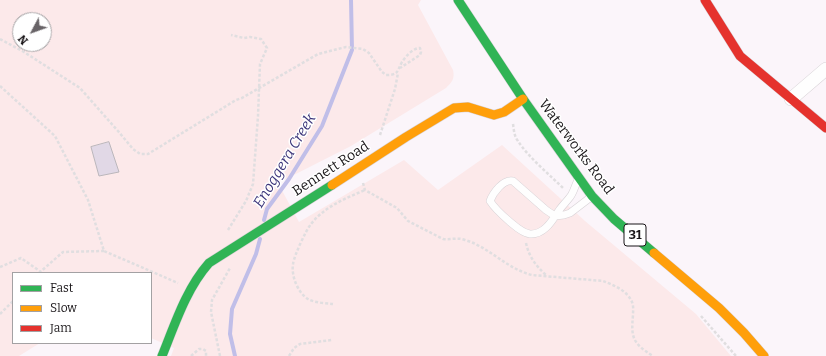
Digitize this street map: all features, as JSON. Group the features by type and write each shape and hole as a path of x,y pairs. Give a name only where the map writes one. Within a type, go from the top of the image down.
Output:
{"street":[{"name":"Waterworks Road","path":"458,0 523,99 592,196 614,218 719,308 764,356"},
{"path":"705,0 740,56 826,128"},
{"path":"791,99 826,69"},
{"name":"Bennett Road","path":"162,356 191,288 201,272 209,263 454,108 468,107 494,115 504,112 523,99"}],"lane":[{"path":"578,178 571,196 556,216 541,232 529,234 517,228 490,202 494,194 505,182 509,180 513,181 546,210 556,216 570,213 592,196"}],"path":[{"path":"228,230 246,201 253,184 260,64 267,48 261,39 250,37 244,38 231,35"},
{"path":"0,39 24,52 80,88 140,154 148,154 230,104 318,54 348,47 363,49 386,75 392,75 398,72"},
{"path":"378,139 395,89 398,72 402,61 416,48 420,48 420,55 400,68"},
{"path":"0,86 55,136 88,200 104,251"},
{"path":"332,304 308,300 299,290 294,277 293,264 304,236 311,224 328,209 348,197 365,190 397,208 408,221 443,239 449,240 456,238 481,247 523,273 603,281 626,293 631,299 634,308 631,328 632,335 642,348 653,356"},
{"path":"526,243 530,257 537,267 548,276"},
{"path":"0,267 21,258 40,272 63,252 104,251 191,288"},
{"path":"220,356 211,312 212,300 230,268"},
{"path":"0,314 12,302"},
{"path":"289,356 294,348 300,344 332,340"},
{"path":"191,356 199,349 206,351 206,356"}],"shaded area":[{"path":"0,0 421,0 418,5 453,70 454,76 450,84 446,88 351,146 278,183 299,222 404,160 438,190 502,145 585,221 696,314 731,356 171,356 174,348 152,338 152,272 12,272 12,344 38,344 19,356 0,356"}],"building":[{"path":"109,142 119,172 99,176 91,147"}],"waterway":[{"name":"Enoggera Creek","path":"264,220 267,209 289,179 322,126 352,50 351,0"},
{"name":"Enoggera Creek","path":"235,356 230,334 232,309 256,254 260,239"}],"traffic: fast":[{"path":"458,0 523,99 592,196 614,219 654,253"},
{"path":"162,356 187,295 209,263 332,185"}],"traffic: slow":[{"path":"332,185 454,108 468,107 494,115 504,112 523,99"},
{"path":"654,253 719,308 764,356"}],"traffic: jam":[{"path":"705,0 740,56 826,128"}]}
